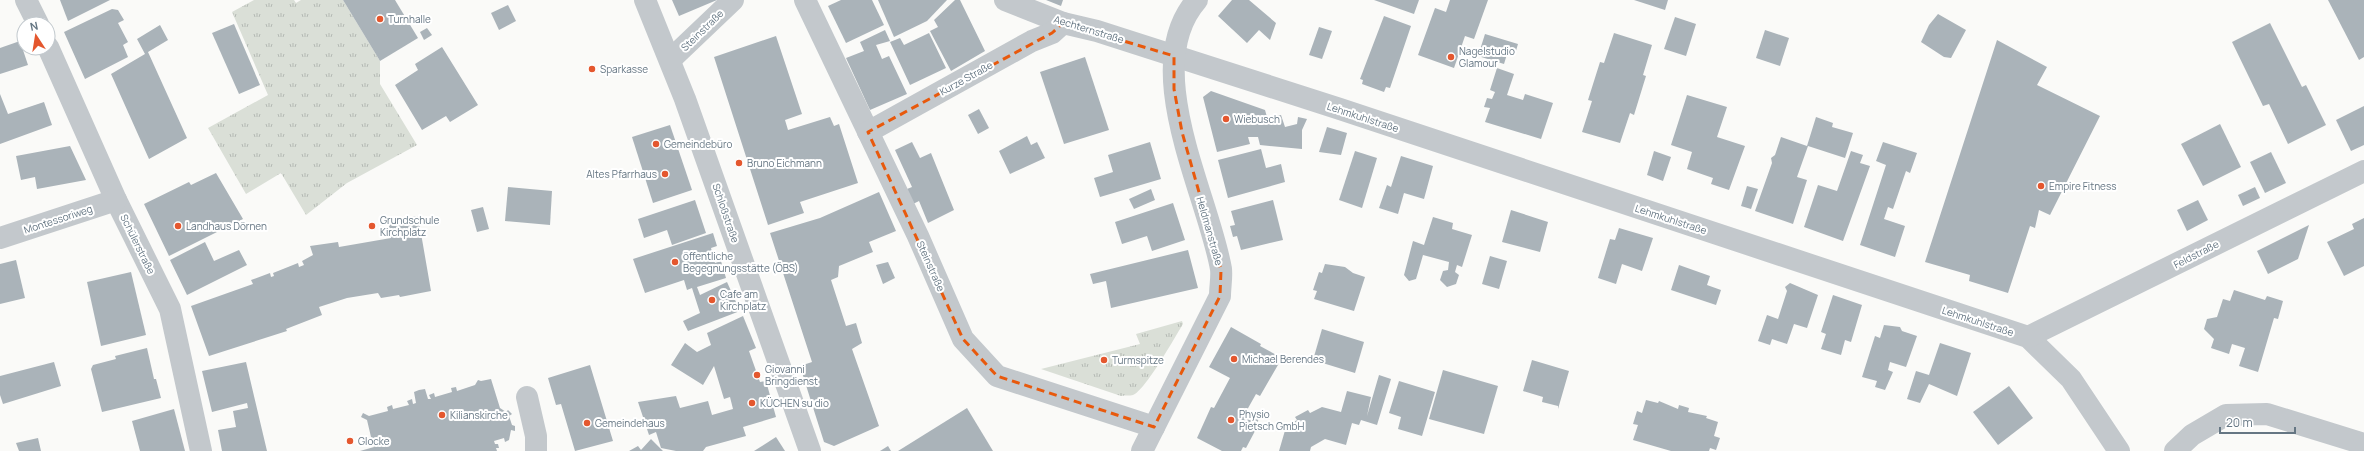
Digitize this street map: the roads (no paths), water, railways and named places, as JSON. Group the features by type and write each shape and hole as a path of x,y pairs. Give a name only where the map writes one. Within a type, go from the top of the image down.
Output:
{"street":[{"path":"26,0 34,16"},
{"name":"Schloßstraße","path":"645,0 670,60 810,451"},
{"name":"Steinstraße","path":"670,60 733,0"},
{"name":"Steinstraße","path":"805,0 918,236 963,339 997,376 1154,427"},
{"name":"Aechternstraße","path":"1005,0 1063,23 1174,56"},
{"name":"Heldmanstraße","path":"1142,451 1220,296 1221,270 1182,132 1174,89 1174,56 1180,30 1196,0"},
{"name":"Kurze Straße","path":"868,132 1032,41 1052,33 1063,23"},
{"name":"Schülerstraße","path":"52,56 116,200 170,309 201,451"},
{"name":"Lehmkuhlstraße","path":"1174,56 1356,114 2028,337 2071,379 2119,451"},
{"name":"Feldstraße","path":"2028,337 2364,171"},
{"name":"Montessoriweg","path":"0,238 116,200"},
{"path":"527,397 536,436 536,451"},
{"path":"2175,451 2192,435 2226,415 2267,414 2364,444"}],"place":[{"name":"Turnhalle","path":"380,19"},
{"name":"Nagelstudio Glamour","path":"1451,57"},
{"name":"Sparkasse","path":"592,69"},
{"name":"Wiebusch","path":"1226,119"},
{"name":"Gemeindebüro","path":"656,144"},
{"name":"Bruno Eichmann","path":"739,163"},
{"name":"Altes Pfarrhaus","path":"665,174"},
{"name":"Empire Fitness","path":"2041,186"},
{"name":"Landhaus Dörnen","path":"178,226"},
{"name":"Grundschule Kirchplatz","path":"372,226"},
{"name":"öffentliche Begegnungsstätte (ÖBS)","path":"675,262"},
{"name":"Cafe am Kirchplatz","path":"712,300"},
{"name":"Michael Berendes","path":"1234,359"},
{"name":"Turmspitze","path":"1104,360"},
{"name":"Giovanni Bringdienst","path":"757,375"},
{"name":"KÜCHEN su dio","path":"752,403"},
{"name":"Kilianskirche","path":"442,415"},
{"name":"Physio Pietsch GmbH","path":"1231,420"},
{"name":"Gemeindehaus","path":"587,423"},
{"name":"Glocke","path":"350,441"}]}
